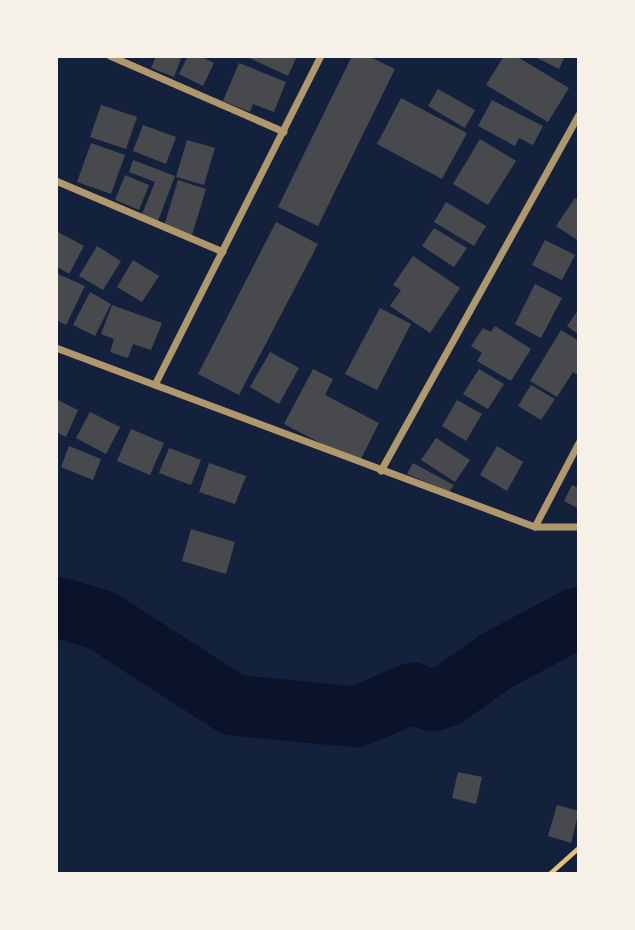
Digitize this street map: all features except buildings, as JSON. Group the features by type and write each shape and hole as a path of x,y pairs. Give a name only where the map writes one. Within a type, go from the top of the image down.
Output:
{"street":[{"path":"110,56 284,132"},
{"path":"155,385 321,56"},
{"path":"380,471 579,115"},
{"path":"56,181 223,252"},
{"path":"56,348 535,527 579,527"},
{"path":"535,527 579,443"}],"path":[{"path":"550,874 579,849"}],"waterway":[{"path":"56,607 101,620 233,705 356,717 413,693 432,701 447,696 496,661 579,617"}]}
